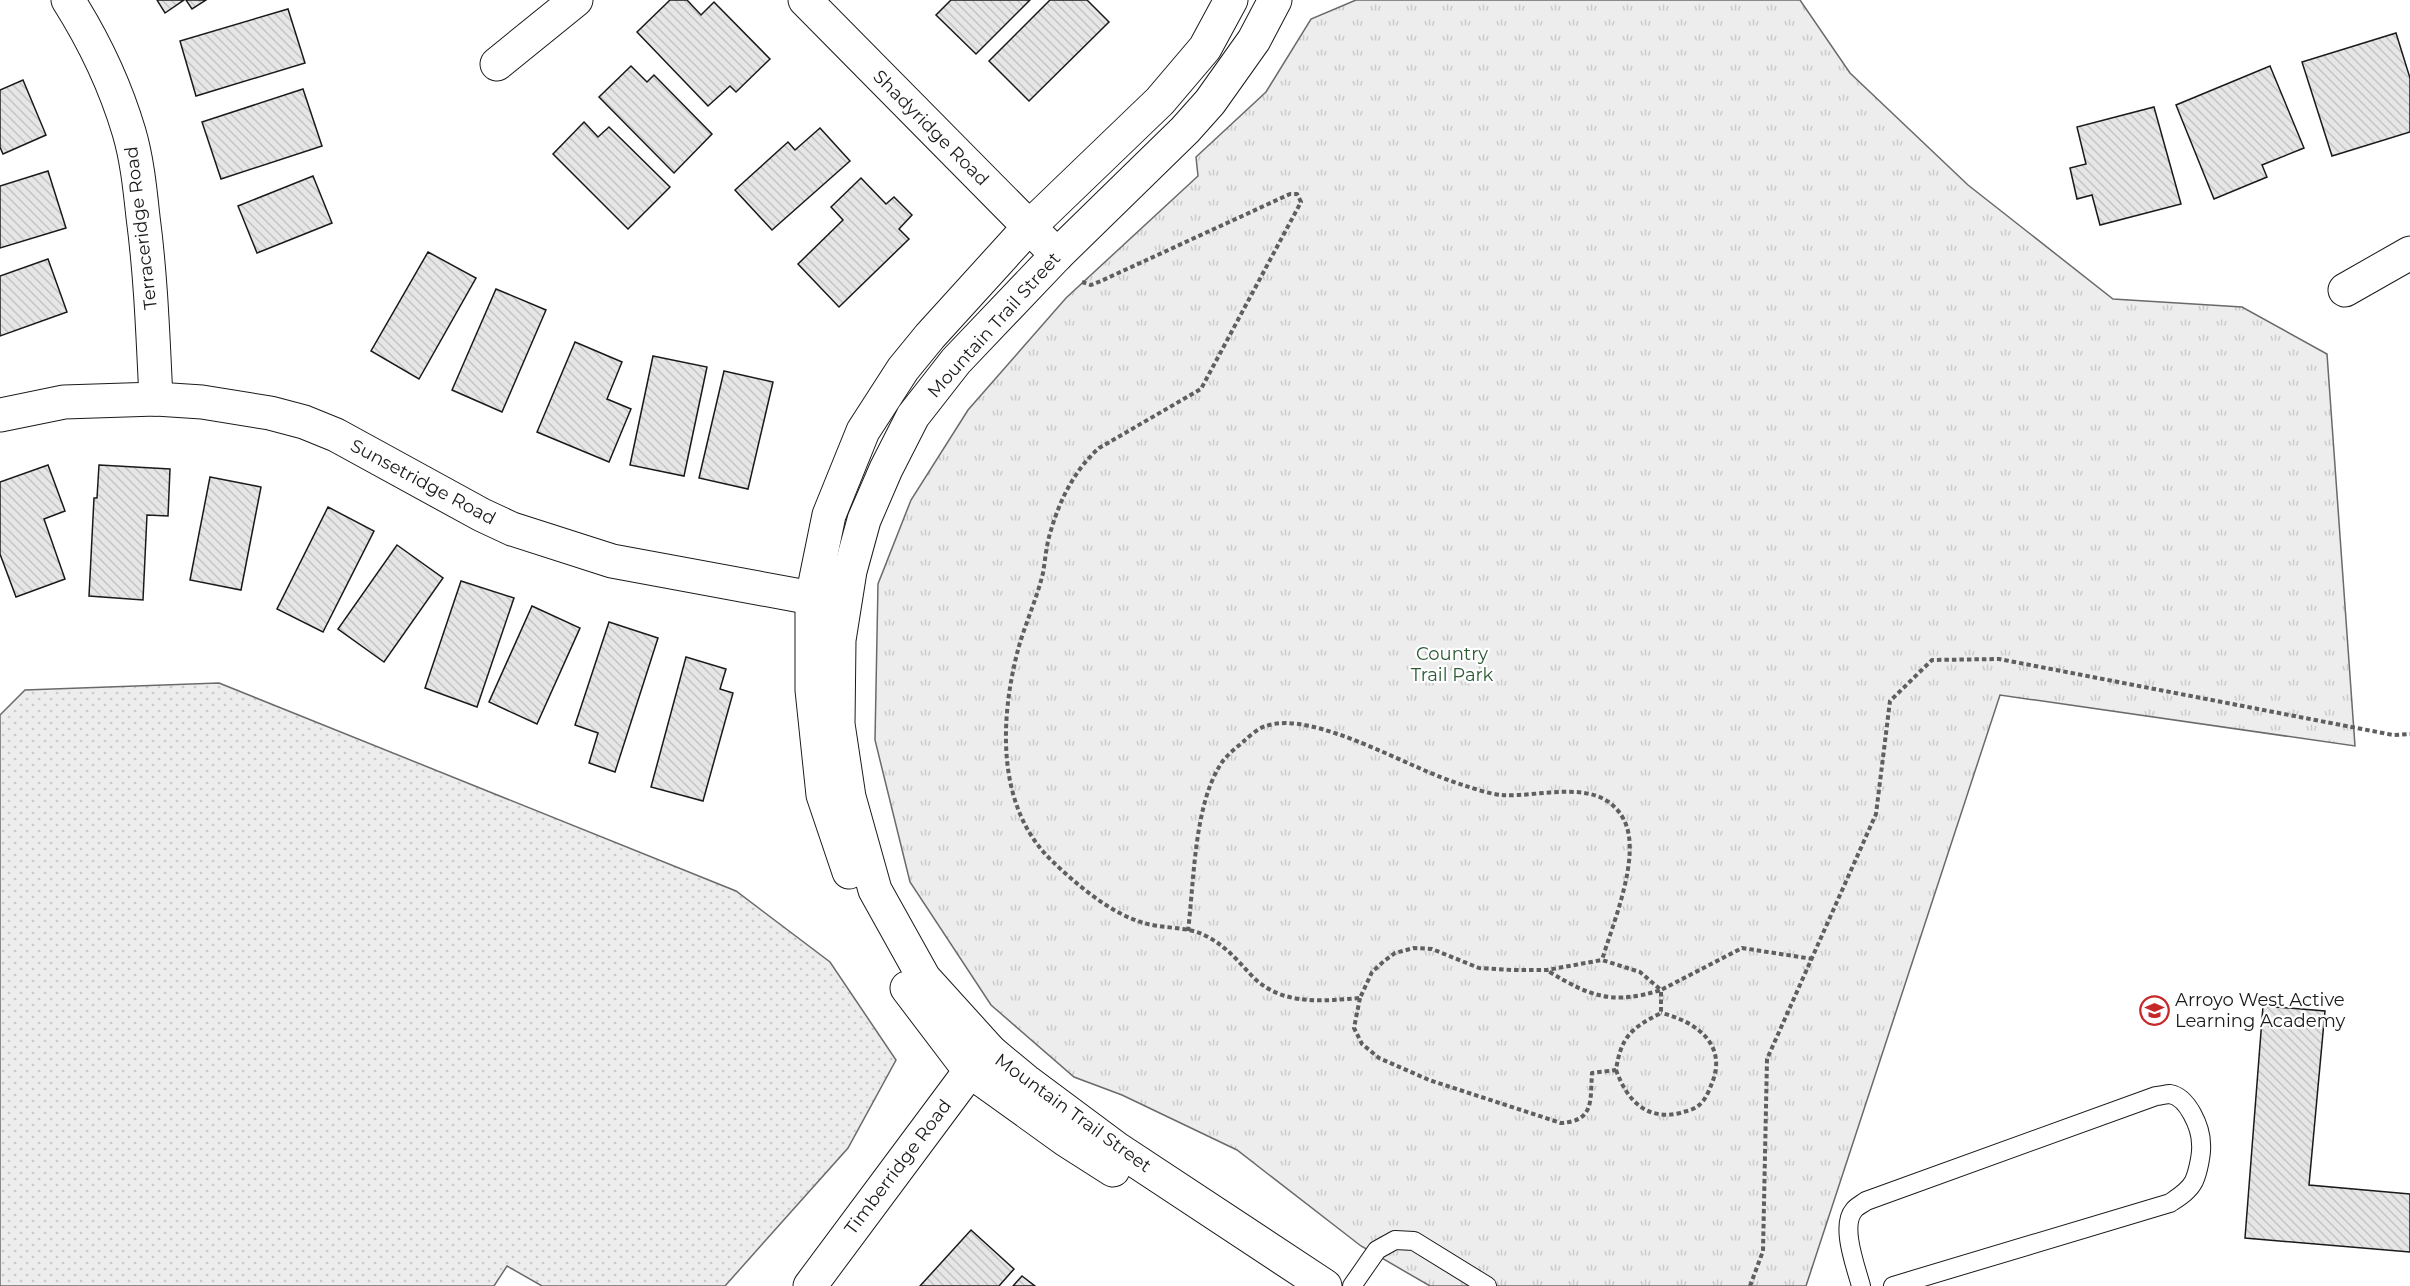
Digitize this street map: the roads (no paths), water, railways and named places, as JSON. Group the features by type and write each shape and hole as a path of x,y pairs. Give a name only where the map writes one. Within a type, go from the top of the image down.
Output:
{"street":[{"name":"Terraceridge Road","path":"68,0 105,64 129,132 138,177 151,279 156,399"},
{"path":"497,64 576,0"},
{"name":"Shadyridge Road","path":"806,0 1057,255"},
{"name":"Mountain Trail Street","path":"1231,0 1205,48 1160,101 1029,226 903,369 862,431 829,515 812,598 812,690 823,795 856,894 908,991 1066,1140 1293,1286"},
{"name":"Mountain Trail Street","path":"1275,0 1254,40 1210,102 1185,130 1057,255 956,361 913,416 886,469 864,520 850,571 839,640 838,724 849,797 875,890 924,978 980,1061 1325,1286"},
{"path":"2345,290 2410,253"},
{"name":"Sunsetridge Road","path":"0,415 64,402 156,399 202,402 270,413 304,422 336,435 512,530 612,561 844,602"},
{"name":"Timberridge Road","path":"810,1286 980,1061"}],"lane":[{"path":"1861,1286 1847,1230 1848,1220 1854,1210 1866,1202 2156,1096 2171,1094 2180,1098 2197,1123 2201,1144 2195,1180 2189,1188 2170,1203 1893,1286"},
{"path":"1352,1286 1377,1250 1395,1240 1414,1241 1487,1286"}],"place":[{"name":"Arroyo West Active Learning Academy","path":"2154,1010"}],"park label":[{"name":"Country Trail Park","path":"1452,664"}]}
